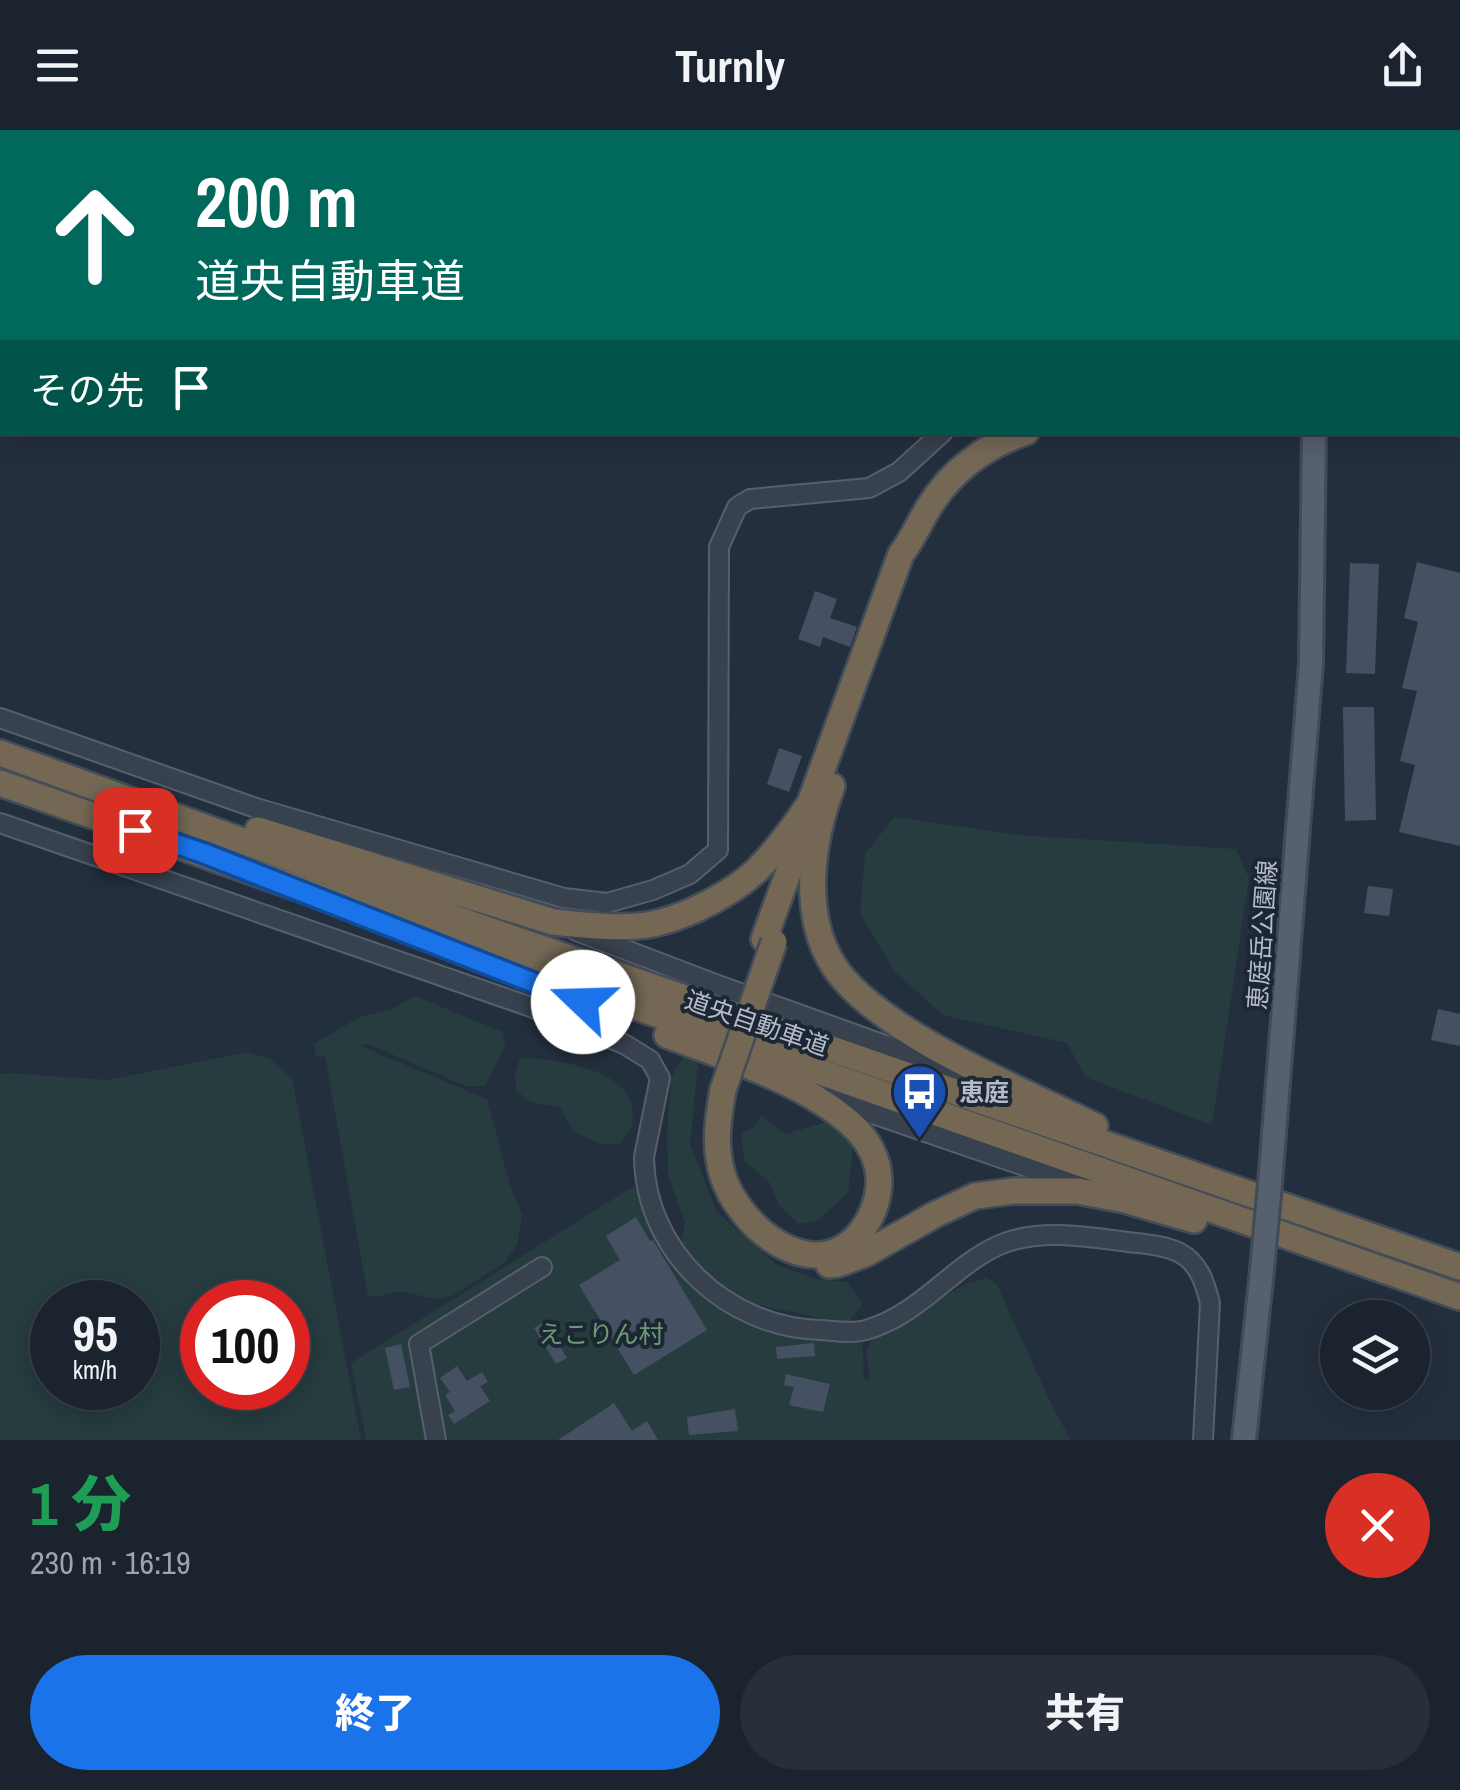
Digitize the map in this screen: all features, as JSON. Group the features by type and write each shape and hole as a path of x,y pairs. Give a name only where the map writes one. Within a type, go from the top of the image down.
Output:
{"highway":[{"path":"1019,435 980,452 956,474 930,505 901,554 719,1087 706,1144 706,1162 714,1190 740,1228 770,1252 788,1261 814,1266 838,1264 865,1254 975,1196 1013,1191 1078,1191 1125,1200 1217,1228 1460,1308"},
{"path":"0,751 552,922 599,927 659,923 712,901 755,873 817,806"},
{"name":"道央自動車道","path":"0,751 474,925 1460,1267"},
{"name":"道央自動車道","path":"0,782 1460,1297"},
{"path":"817,806 814,915 833,965 850,987 893,1021 952,1056 1208,1181"},
{"path":"203,853 803,1090 862,1134 876,1160 878,1196 873,1213 854,1239 822,1254 791,1250 757,1229 742,1213 722,1175 718,1152 719,1087"}],"main road":[{"name":"恵庭岳公園線","path":"1244,1440 1270,1184 1311,664 1314,435"}],"street":[{"path":"0,718 256,808 564,898 607,903 653,890 690,874 718,850 719,546 737,507 750,499 869,488 899,472 940,435"},
{"path":"0,824 528,1006 624,1044 650,1060 660,1078 644,1170 651,1204 664,1236 682,1263 737,1309 780,1325 797,1330 862,1332 890,1321 924,1300 980,1256 1006,1242 1039,1235 1158,1246 1180,1253 1198,1268 1210,1303 1203,1440"},
{"path":"552,922 1054,1106"},
{"path":"803,1090 1125,1200"},
{"path":"436,1440 419,1344 542,1266"}],"green space":[{"path":"894,817 1019,835 1236,849 1249,878 1212,1125 1085,1077 1067,1043 943,1015 895,972 860,913 865,854"},
{"path":"415,996 503,1032 505,1045 485,1086 468,1087 368,1044 358,1045 487,1099 522,1215 517,1245 505,1262 451,1297 435,1299 399,1291 368,1296 325,1056 315,1054 315,1043 360,1017 391,1010"},
{"path":"248,1052 270,1059 292,1078 361,1440 0,1440 0,1074 108,1080"},
{"path":"684,1055 698,1061 690,1144 717,1212 778,1266 817,1279 847,1282 863,1303 850,1320 839,1322 754,1304 715,1283 680,1248 685,1222 668,1176 667,1131 671,1078"},
{"path":"520,1058 575,1065 612,1080 625,1091 632,1106 632,1124 619,1145 597,1143 573,1131 560,1107 530,1102 516,1090"},
{"path":"761,1115 785,1134 827,1122 853,1147 848,1193 817,1221 799,1224 779,1205 769,1182 744,1160 741,1134 755,1127"},
{"name":"えこりん村","path":"634,1186 681,1263 737,1309 862,1332 864,1380 870,1379 866,1352 873,1337 967,1283 987,1278 997,1285 1071,1440 366,1440 351,1363"}],"building":[{"path":"1417,562 1460,573 1460,846 1399,832 1415,765 1400,761 1417,691 1402,688 1418,622 1404,618"},
{"path":"1350,563 1379,564 1375,674 1346,673"},
{"path":"815,591 837,599 830,618 857,627 850,647 823,637 820,647 798,639"},
{"path":"1343,707 1374,707 1376,820 1345,821"},
{"path":"779,748 802,756 789,792 767,784"},
{"path":"1368,886 1393,889 1389,916 1364,913"},
{"path":"1438,1009 1460,1014 1460,1046 1431,1040"},
{"path":"636,1217 707,1330 634,1375 579,1285 620,1260 606,1236"},
{"path":"545,1321 567,1358 556,1364 534,1328"},
{"path":"814,1343 815,1356 777,1359 776,1347"},
{"path":"401,1344 410,1387 394,1390 385,1348"},
{"path":"457,1366 467,1381 482,1372 488,1382 480,1386 490,1401 454,1424 448,1415 455,1411 445,1395 450,1392 440,1378"},
{"path":"786,1374 830,1384 823,1412 789,1405 794,1387 784,1385"},
{"path":"614,1403 632,1431 647,1421 658,1440 558,1440"},
{"path":"735,1409 738,1431 689,1435 687,1417"}],"place":[{"name":"恵庭","path":"920,1141"}],"route":[{"path":"135,830 583,1002"}]}
